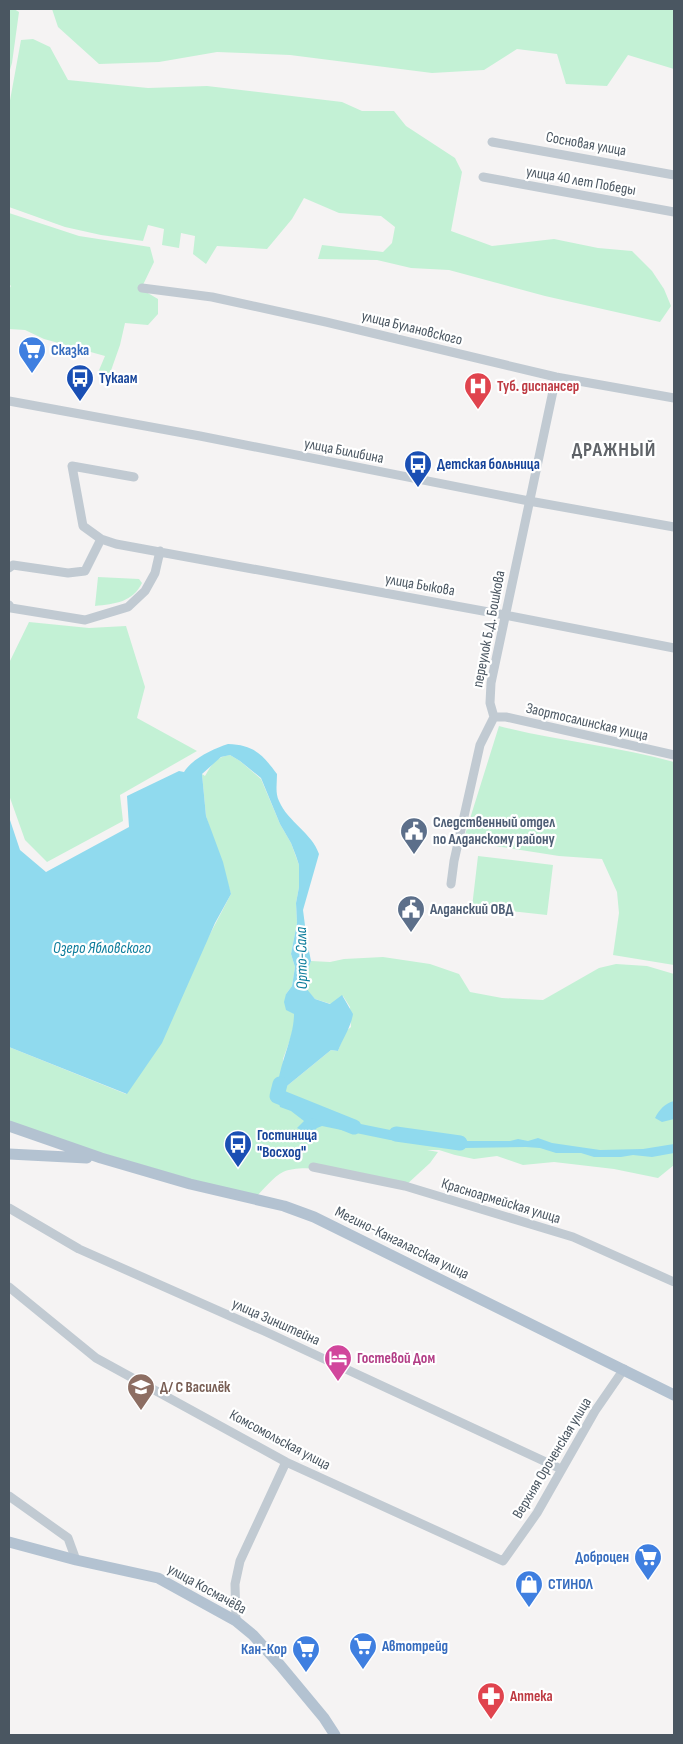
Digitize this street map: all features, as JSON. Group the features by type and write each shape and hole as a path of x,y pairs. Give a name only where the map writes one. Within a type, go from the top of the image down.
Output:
{"main road":[{"name":"Мегино-Кангаласская улица","path":"9,1126 101,1158 190,1184 284,1206 314,1217 674,1395"},
{"name":"Мегино-Кангаласская улица","path":"9,1154 101,1158"},
{"name":"улица Космачёва","path":"9,1542 76,1560 158,1578 236,1621 253,1635 280,1665 324,1718 335,1735"}],"street":[{"name":"Сосновая улица","path":"492,142 674,175"},
{"name":"улица 40 лет Победы","path":"483,177 674,212"},
{"name":"улица Булановского","path":"142,288 221,299 556,377 674,398"},
{"name":"переулок Б.Д. Бошкова","path":"494,717 490,703 492,683 556,377"},
{"name":"улица Билибина","path":"9,401 674,527"},
{"name":"улица Быкова","path":"134,477 72,466 82,526 101,539 116,544 674,648"},
{"path":"9,568 13,564 68,573 85,571 101,539"},
{"path":"9,605 11,608 85,620 128,607 145,591 154,573 160,551"},
{"path":"451,884 454,861 480,745 494,717"},
{"name":"Заортосалинская улица","path":"494,717 506,717 674,755"},
{"name":"Красноармейская улица","path":"313,1167 405,1186 573,1237 674,1282"},
{"name":"улица Зинштейна","path":"9,1208 79,1249 264,1331 561,1469"},
{"name":"Комсомольская улица","path":"9,1288 96,1358 286,1462 503,1561"},
{"name":"Верхняя Ороченская улица","path":"503,1561 537,1513 595,1411 624,1369"},
{"path":"236,1621 235,1584 240,1561 286,1462"},
{"path":"9,1496 68,1538 76,1560"}],"green space":[{"path":"9,9 19,12 9,73"},
{"path":"52,9 674,9 674,69 628,55 607,86 566,84 557,54 517,49 484,70 432,73 290,55 217,52 159,62 99,64 58,27"},
{"path":"33,39 50,47 68,80 148,88 207,86 342,102 362,111 394,111 406,126 455,158 462,172 451,231 492,246 554,239 598,248 632,251 652,271 664,289 671,306 660,322 545,296 449,270 411,268 377,260 318,259 322,245 383,252 392,243 395,227 381,216 339,213 304,198 292,219 267,249 217,246 206,264 193,254 195,236 181,233 179,248 162,245 164,229 148,225 143,241 101,235 65,227 9,207 9,106 21,40"},
{"path":"9,213 79,236 150,247 154,262 141,289 158,299 158,314 148,325 125,323 120,345 108,379 97,375 105,356 44,339 25,330 9,329 9,289 11,286 9,284"},
{"path":"98,577 139,579 142,583 134,594 123,601 95,606"},
{"path":"29,622 89,628 126,626 145,687 137,718 197,751 120,795 123,821 47,862 25,840 9,795 9,663"},
{"path":"499,726 674,762 674,965 613,955 619,913 617,892 602,859 559,856 463,841"},
{"path":"230,755 261,779 280,824 291,843 299,865 299,887 296,903 297,923 291,954 295,967 292,986 286,994 294,1014 294,1024 283,1059 282,1090 331,1050 338,1051 345,1032 351,1027 350,1007 343,996 331,1004 315,999 305,988 306,975 311,961 330,962 344,959 383,957 430,964 459,974 470,992 502,998 543,1000 599,968 616,964 647,966 674,974 674,1165 658,1178 614,1169 554,1162 523,1165 497,1156 474,1159 439,1150 427,1150 438,1152 430,1163 405,1186 343,1172 309,1168 294,1169 280,1174 255,1198 9,1126 9,1047 126,1094 231,894 206,816 202,774 205,776 221,757"},
{"path":"478,856 553,865 547,915 472,907"}],"water":[{"name":"Озеро Ябловского","path":"228,744 245,746 257,752 267,761 277,774 276,788 279,801 288,815 316,847 319,854 303,910 311,961 306,975 306,988 315,999 330,1004 342,995 353,1014 349,1028 338,1051 331,1050 282,1090 285,1104 301,1113 327,1121 341,1120 405,1133 431,1141 510,1141 518,1139 528,1141 538,1138 552,1143 600,1150 643,1149 674,1144 674,1153 652,1157 633,1155 594,1157 581,1153 556,1153 540,1148 463,1148 390,1140 322,1126 310,1135 297,1128 304,1121 291,1111 280,1107 278,1084 293,1025 294,1014 286,1010 284,1002 286,994 292,986 295,967 291,954 297,923 296,903 299,887 299,865 261,778 230,755 221,757 202,774 206,816 223,862 231,894 215,923 162,1043 127,1094 9,1047 9,817 20,850 46,872 129,827 127,796 179,771 184,772 198,758"},
{"path":"674,1101 674,1119 662,1122 655,1118 663,1107"}],"waterway":[{"name":"Орто-Сала","path":"280,1084 277,1096 354,1127"},
{"name":"Орто-Сала","path":"396,1134 460,1143"}],"place":[{"name":"Сказка","path":"32,374"},
{"name":"Тукаам","path":"80,402"},
{"name":"Туб. диспансер","path":"478,410"},
{"name":"Детская больница","path":"418,488"},
{"name":"Следственный отдел по Алданскому району","path":"414,855"},
{"name":"Алданский ОВД","path":"411,933"},
{"name":"Гостиница \"Восход\"","path":"238,1168"},
{"name":"Гостевой Дом","path":"338,1382"},
{"name":"Д/ С Василёк","path":"141,1411"},
{"name":"Доброцен","path":"648,1581"},
{"name":"СТИНОЛ","path":"529,1608"},
{"name":"Автотрейд","path":"363,1670"},
{"name":"Кан-Кор","path":"306,1673"},
{"name":"Аптека","path":"491,1720"}],"district":[{"name":"ДРАЖНЫЙ","path":"614,450"}]}
